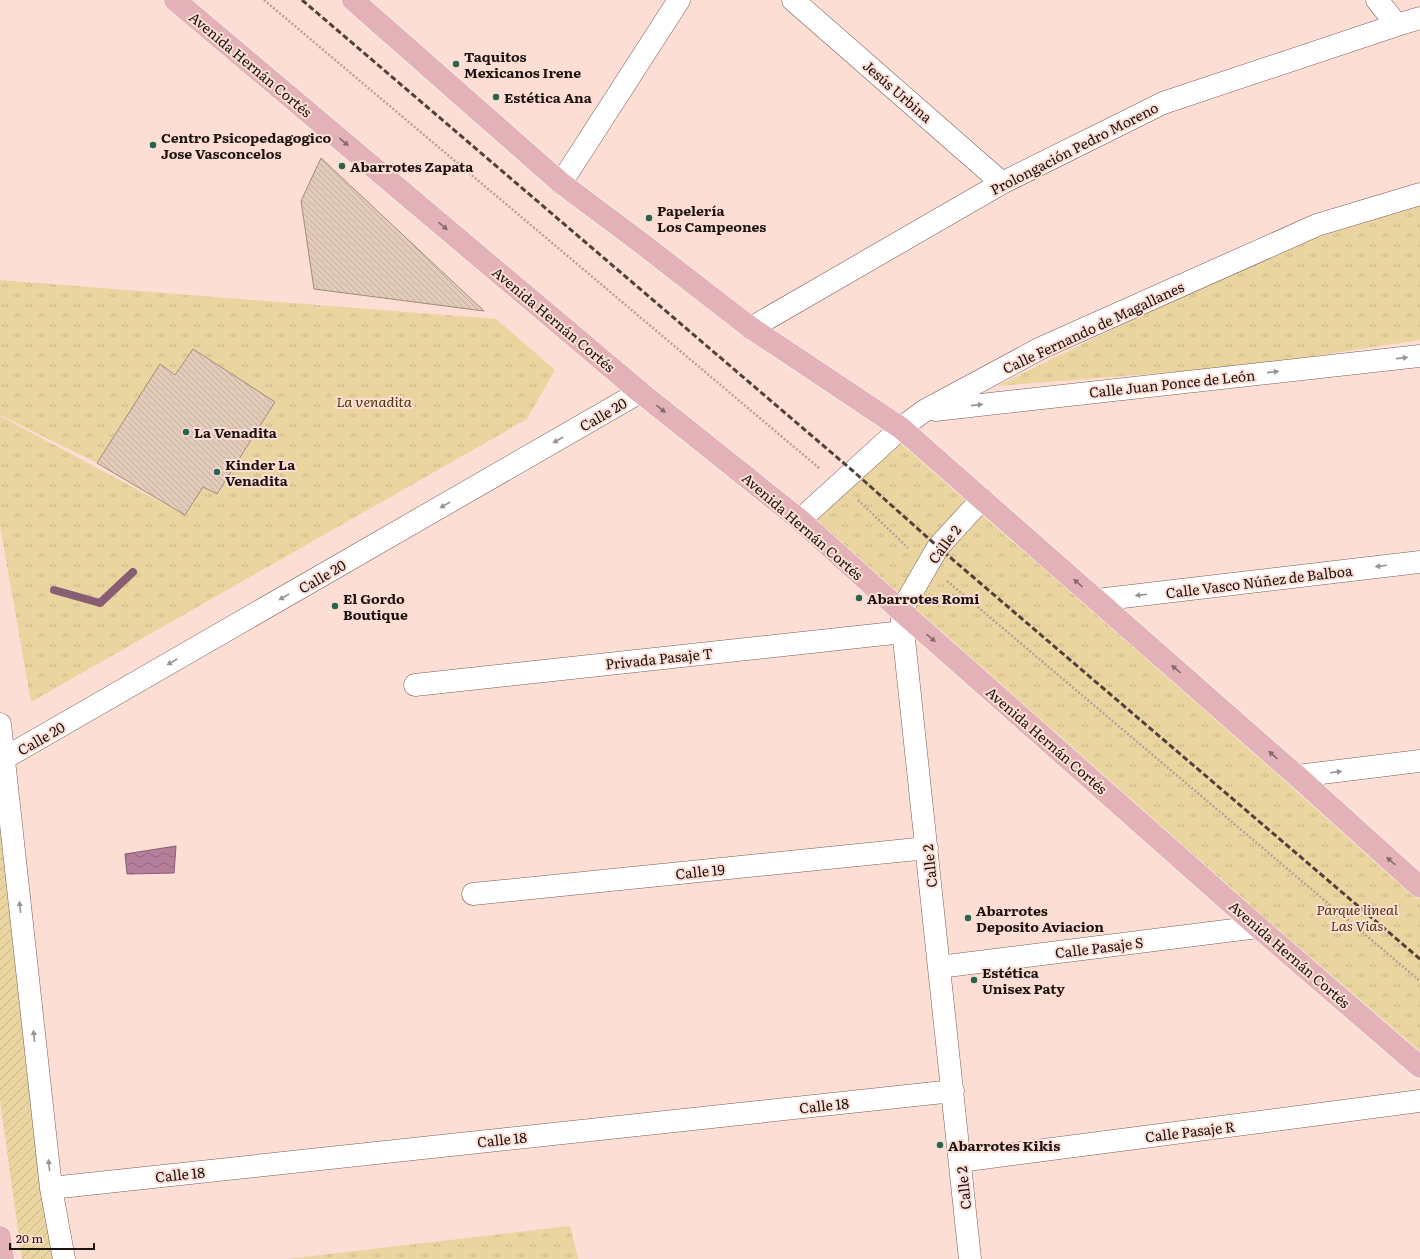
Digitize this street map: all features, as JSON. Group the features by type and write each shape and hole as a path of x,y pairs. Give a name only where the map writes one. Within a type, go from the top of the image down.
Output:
{"main road":[{"name":"Avenida Hernán Cortés","path":"175,0 640,392 800,520 902,621 1420,1066"},
{"path":"352,0 561,183 751,328 901,428 1297,776 1420,887"},
{"path":"0,1237 3,1259"}],"street":[{"path":"561,183 679,0"},
{"name":"Jesús Urbina","path":"793,0 1002,182"},
{"path":"1377,0 1397,25"},
{"name":"Prolongación Pedro Moreno","path":"751,328 1002,182 1163,103 1420,18"},
{"name":"Calle Fernando de Magallanes","path":"800,520 901,428 924,411 1040,348 1317,225 1420,194"},
{"name":"Calle Juan Ponce de León","path":"924,411 1420,356"},
{"name":"Calle 20","path":"3,759 640,392"},
{"name":"Calle 2","path":"970,1259 902,621 938,547 982,499"},
{"name":"Calle Vasco Núñez de Balboa","path":"1097,600 1420,562"},
{"name":"Privada Pasaje T","path":"415,685 902,621"},
{"path":"0,724 51,1188 64,1259"},
{"path":"1297,776 1420,761"},
{"name":"Calle 19","path":"473,894 927,848"},
{"name":"Calle Pasaje S","path":"939,967 1258,927"},
{"name":"Calle 18","path":"51,1188 953,1091"},
{"name":"Calle Pasaje R","path":"960,1161 1420,1101"}],"path":[{"path":"264,0 848,490 928,566 1420,981"}],"green space":[{"path":"1420,204 1420,340 1249,366 997,386 1119,326 1316,238"},
{"name":"La venadita","path":"0,280 496,319 555,370 527,419 31,702 0,526 0,416 185,515 203,487 218,494 275,402 193,349 175,375 160,364 97,463 0,415"},
{"path":"900,441 967,499 897,595 814,520"},
{"name":"Parque lineal Las Vias","path":"982,514 1420,888 1420,1054 1271,926 914,609 936,573 945,553"},
{"path":"0,736 66,1259 22,1259 0,1100"},
{"path":"570,1226 578,1259 287,1259"}],"water":[{"path":"176,846 174,873 127,874 125,854"}],"building":[{"path":"321,158 484,311 314,289 301,201"},
{"name":"La Venadita","path":"193,349 275,402 217,494 203,487 185,515 97,463 160,364 175,375"}],"waterway":[{"path":"54,590 100,603 133,572"}],"railway":[{"path":"302,0 853,471 938,547 1420,959"}],"place":[{"name":"Taquitos Mexicanos Irene","path":"456,64"},
{"name":"Estética Ana","path":"496,97"},
{"name":"Centro Psicopedagogico Jose Vasconcelos","path":"153,145"},
{"name":"Abarrotes Zapata","path":"342,166"},
{"name":"Papelería Los Campeones","path":"649,218"},
{"name":"La Venadita","path":"186,432"},
{"name":"Kinder La Venadita","path":"217,472"},
{"name":"Abarrotes Romi","path":"859,598"},
{"name":"El Gordo Boutique","path":"335,606"},
{"name":"Abarrotes Deposito Aviacion","path":"968,918"},
{"name":"Estética Unisex Paty","path":"974,980"},
{"name":"Abarrotes Kikis","path":"940,1145"}]}
